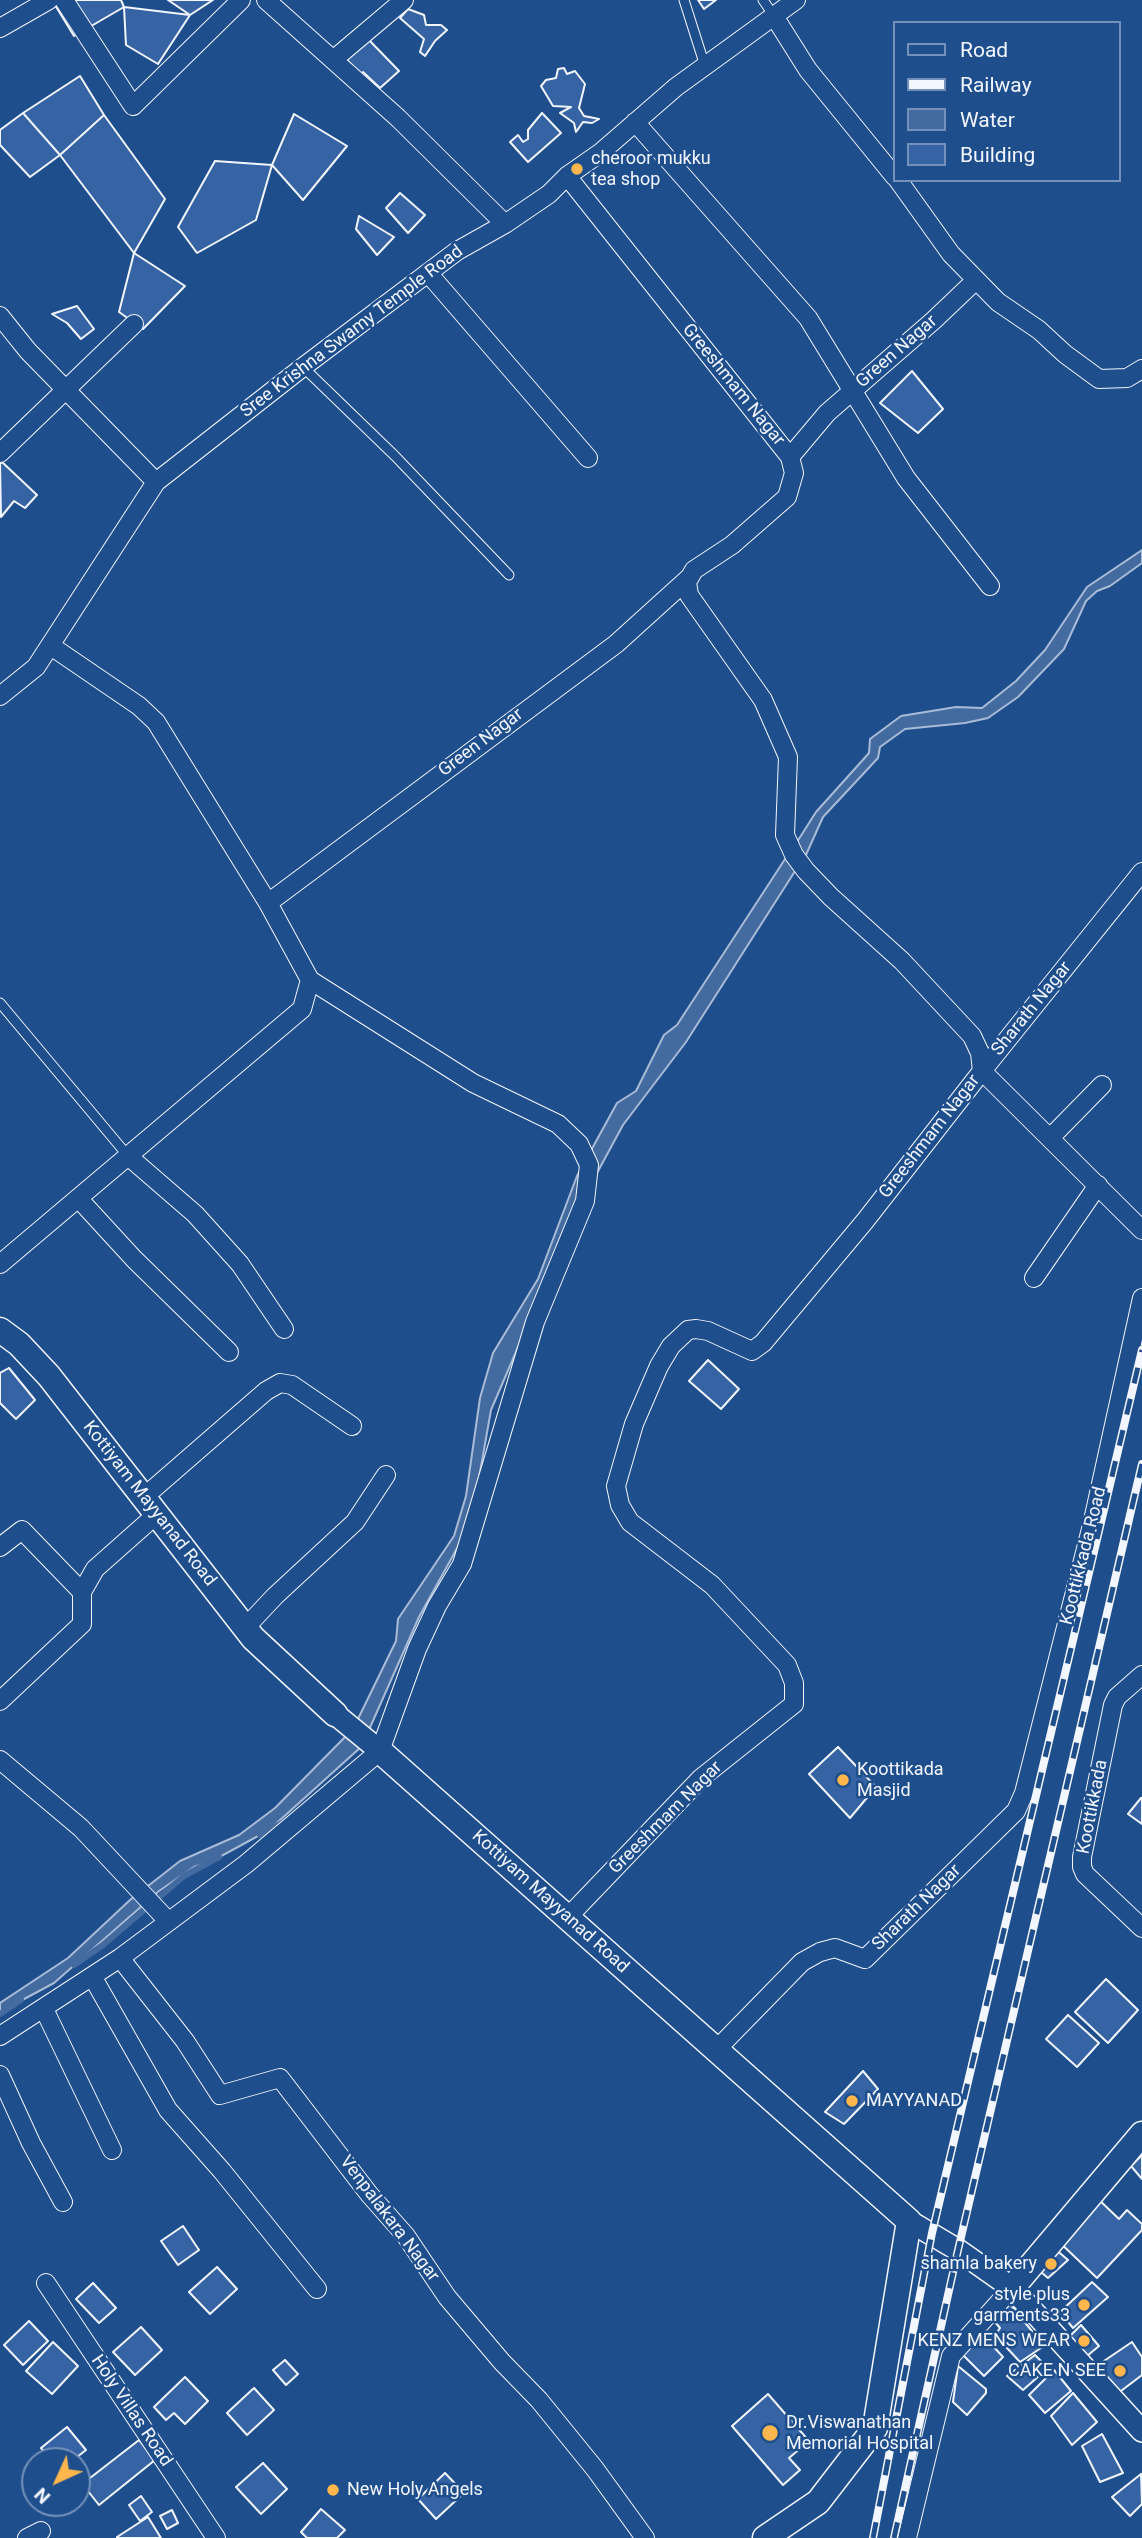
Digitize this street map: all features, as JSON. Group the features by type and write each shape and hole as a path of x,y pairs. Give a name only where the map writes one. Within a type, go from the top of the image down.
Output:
{"main road":[{"name":"Kottiyam Mayyanad Road","path":"0,1330 19,1344 49,1377 253,1638 335,1714"},
{"name":"Kottiyam Mayyanad Road","path":"380,1751 909,2221"},
{"path":"1012,2288 1142,2134"},
{"path":"765,2538 818,2502 875,2428 909,2221"}],"street":[{"path":"0,28 49,0"},
{"path":"64,0 133,106 241,0"},
{"path":"266,0 398,118 505,224"},
{"path":"333,60 404,0"},
{"name":"Sree Krishna Swamy Temple Road","path":"0,696 36,667 156,482 457,251 505,224 549,194 567,176 600,153 705,66 796,0"},
{"path":"774,16 808,70 894,174"},
{"path":"635,122 808,318 906,478 990,586"},
{"name":"Greeshmam Nagar","path":"567,176 790,457 794,473 787,497 732,545 694,570 687,582 689,595 763,700 788,757 785,835 794,855 831,897 902,961 972,1036 980,1053 982,1071 865,1222 763,1343 752,1351 708,1331 688,1330 671,1346 659,1366 634,1424 616,1486 620,1505 630,1522 712,1585 787,1665 794,1683 794,1704 701,1778 567,1918"},
{"path":"900,182 951,254 998,302 1039,330 1065,354 1099,379 1127,378 1142,369"},
{"path":"428,273 588,458"},
{"name":"Green Nagar","path":"790,457 827,413 976,280"},
{"path":"0,316 28,351 156,482"},
{"path":"0,453 134,324"},
{"name":"Green Nagar","path":"268,903 616,644 690,577"},
{"path":"0,2036 120,1958 164,1918 246,1864 380,1751 417,1649 437,1606 462,1564 535,1322 584,1201 589,1165 579,1144 558,1124 473,1083 310,980 268,903 148,712 51,646"},
{"name":"Sharath Nagar","path":"1140,1226 982,1071 1142,872"},
{"path":"0,1264 302,1009 310,980"},
{"path":"1050,1138 1102,1085"},
{"path":"128,1156 195,1214 240,1264 284,1329"},
{"path":"1034,1278 1098,1185"},
{"path":"78,1198 134,1259 229,1352"},
{"name":"Koottikkada Road","path":"1016,1811 1024,1793 1092,1525 1142,1298"},
{"path":"0,1701 82,1624 82,1592 95,1569 150,1505 266,1391 281,1383 292,1385 352,1426"},
{"path":"245,1628 275,1596 355,1522 386,1475"},
{"path":"0,1547 22,1530 82,1592"},
{"name":"Koottikkada","path":"1142,1675 1113,1704 1082,1867 1085,1874 1142,1928"},
{"name":"Kottiyam Mayyanad Road","path":"335,1714 380,1751"},
{"path":"0,1760 81,1828 164,1918"},
{"name":"Sharath Nagar","path":"716,2050 802,1962 820,1952 835,1948 865,1959 1016,1811"},
{"name":"Venpalakara Nagar","path":"120,1958 185,2041 220,2095 280,2078 369,2194 405,2236 447,2297 502,2362 539,2400 595,2469 645,2538"},
{"path":"92,1976 169,2110 317,2289"},
{"path":"44,2009 113,2150"},
{"path":"0,2075 31,2143 63,2202"},
{"name":"Kottiyam Mayyanad Road","path":"909,2221 958,2250 1012,2288 1142,2431"},
{"name":"Holy Villas Road","path":"46,2283 216,2538"},
{"path":"907,2538 951,2356 1012,2288"}],"lane":[{"path":"684,0 705,66"},
{"path":"763,0 774,16"},
{"path":"303,367 395,456 509,575"},
{"path":"0,1003 128,1156"}],"water":[{"path":"1142,550 1142,563 1086,601 1064,649 1018,697 988,718 905,729 880,747 878,758 823,817 805,857 795,845 816,812 869,753 870,739 901,716 956,707 982,708 1016,681 1045,650 1087,587"},
{"path":"787,856 797,868 686,1042 623,1125 577,1210 491,1410 471,1523 419,1617 368,1732 356,1723 396,1641 398,1619 454,1536 466,1496 480,1398 493,1353 538,1279 577,1176 617,1103 636,1091 664,1035 677,1025"},
{"path":"345,1737 361,1747 269,1830 214,1860 194,1867 159,1891 54,1983 0,2012 0,2003 68,1958 130,1900 180,1861 239,1835 275,1808"}],"building":[{"path":"52,0 121,0 124,7 74,36"},
{"path":"168,0 213,0 190,15"},
{"path":"698,0 716,0 704,9"},
{"path":"124,7 190,15 158,64 126,45"},
{"path":"408,9 424,15 426,25 441,25 447,30 425,56 420,52 424,39 400,18"},
{"path":"368,39 399,71 380,88 363,72 360,75 346,59"},
{"path":"564,68 567,74 575,71 585,84 579,108 584,116 599,119 592,123 583,122 576,132 574,123 560,113 571,107 553,106 541,86 546,80 556,78 558,69"},
{"path":"80,76 104,115 60,155 23,113"},
{"path":"23,113 60,155 30,177 0,145 0,130"},
{"path":"542,113 561,133 528,162 510,142 518,135 523,142 528,139 528,130"},
{"path":"294,114 347,146 303,200 272,165"},
{"path":"104,115 165,199 134,253 60,155"},
{"path":"215,161 272,165 256,220 197,253 178,227"},
{"path":"400,193 425,215 408,233 386,208"},
{"path":"359,216 394,237 377,255 356,229"},
{"path":"134,253 185,286 143,329 119,312"},
{"path":"77,306 94,329 81,339 67,323 52,314"},
{"path":"912,371 943,409 918,433 880,403"},
{"path":"2,462 37,495 25,508 14,501 1,517 0,464"},
{"path":"708,1360 739,1389 721,1409 689,1381"},
{"path":"9,1368 35,1400 16,1419 0,1403 0,1373"},
{"name":"Koottikada Masjid","path":"838,1747 876,1787 850,1818 809,1774"},
{"path":"1142,1798 1142,1824 1128,1814"},
{"path":"1106,1979 1138,2010 1108,2043 1075,2012"},
{"path":"1068,2015 1099,2043 1077,2067 1046,2039"},
{"name":"MAYYANAD","path":"863,2071 878,2089 844,2124 825,2112"},
{"path":"1142,2155 1142,2179 1131,2166"},
{"path":"1095,2196 1119,2219 1127,2210 1142,2224 1142,2230 1097,2278 1055,2238"},
{"path":"183,2226 199,2250 178,2265 161,2241"},
{"name":"shamla bakery","path":"1054,2248 1068,2260 1048,2278 1035,2267"},
{"path":"217,2267 237,2289 210,2314 189,2292"},
{"name":"style plus garments33","path":"1092,2282 1108,2297 1073,2328 1060,2312"},
{"path":"93,2283 116,2308 99,2323 76,2299"},
{"path":"1010,2304 1044,2346 1020,2362 995,2335 1000,2328 994,2321"},
{"path":"29,2321 48,2341 23,2365 4,2345"},
{"name":"KENZ MENS WEAR","path":"1081,2325 1099,2346 1087,2356 1069,2337"},
{"path":"141,2327 162,2350 135,2375 113,2352"},
{"path":"981,2333 1003,2357 984,2376 961,2353"},
{"path":"53,2342 78,2366 52,2394 26,2371"},
{"name":"CAKE N SEE","path":"1132,2342 1142,2357 1142,2375 1117,2394 1095,2367"},
{"path":"1035,2355 1048,2368 1023,2390 1007,2376"},
{"path":"285,2360 298,2374 286,2385 273,2370"},
{"path":"958,2366 986,2389 986,2393 967,2415 953,2402"},
{"path":"1054,2370 1071,2391 1045,2413 1029,2395"},
{"path":"185,2377 208,2401 185,2424 174,2413 166,2420 154,2407"},
{"path":"254,2388 274,2410 247,2435 227,2413"},
{"path":"1073,2393 1097,2422 1072,2445 1051,2416"},
{"name":"Dr.Viswanathan Memorial Hospital","path":"768,2394 809,2441 789,2458 800,2470 783,2485 732,2426"},
{"path":"67,2427 84,2447 42,2447"},
{"path":"1102,2434 1123,2473 1100,2482 1082,2446"},
{"path":"139,2440 155,2460 99,2505 91,2495 91,2477"},
{"path":"263,2463 287,2489 261,2514 236,2487"},
{"path":"445,2473 464,2493 436,2519 418,2499"},
{"path":"1141,2474 1142,2504 1130,2516 1112,2497"},
{"path":"141,2496 152,2512 140,2521 129,2505"},
{"path":"321,2509 345,2530 337,2538 307,2538 301,2532"},
{"path":"172,2510 178,2523 167,2529 160,2516"},
{"path":"148,2517 161,2538 117,2538 117,2537"}],"waterway":[{"path":"260,1835 284,1822"},
{"path":"74,1965 103,1945 184,1876 219,1857"},
{"path":"0,2014 21,2000"}],"railway":[{"path":"873,2538 932,2233 1142,1350"},
{"path":"894,2538 958,2250 1142,1464"}],"place":[{"name":"cheroor mukku tea shop","path":"577,169"},
{"name":"Koottikada Masjid","path":"843,1780"},
{"name":"MAYYANAD","path":"852,2101"},
{"name":"shamla bakery","path":"1051,2264"},
{"name":"style plus garments33","path":"1084,2305"},
{"name":"KENZ MENS WEAR","path":"1084,2341"},
{"name":"CAKE N SEE","path":"1120,2371"},
{"name":"Dr.Viswanathan Memorial Hospital","path":"770,2433"},
{"name":"New Holy Angels","path":"333,2490"}]}
